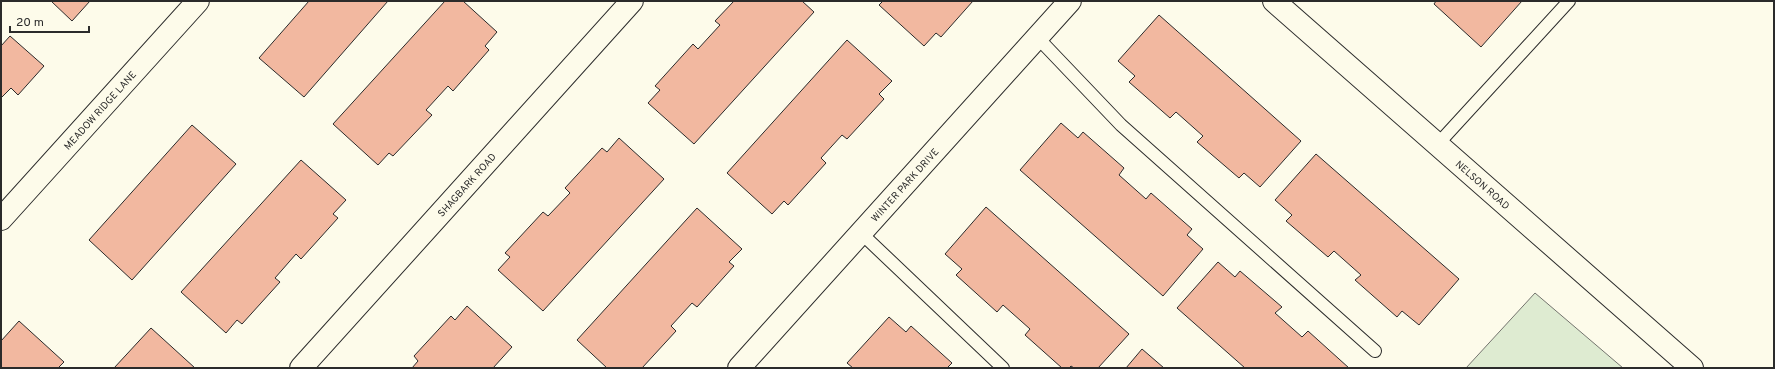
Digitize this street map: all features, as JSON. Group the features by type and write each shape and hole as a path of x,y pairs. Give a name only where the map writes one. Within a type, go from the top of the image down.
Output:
{"street":[{"name":"MEADOW RIDGE LANE","path":"1,219 198,1"},
{"name":"SHAGBARK ROAD","path":"301,368 632,1"},
{"name":"WINTER PARK DRIVE","path":"739,368 1070,1"},
{"name":"NELSON ROAD","path":"1274,1 1692,368"}],"lane":[{"path":"1437,145 1569,1"},
{"path":"1037,37 1121,125 1375,351"},
{"path":"862,232 1003,368"}],"green space":[{"path":"1535,293 1623,368 1466,368"}],"building":[{"path":"51,1 90,1 72,21"},
{"path":"309,1 388,1 304,97 259,58"},
{"path":"445,1 463,1 497,32 485,46 489,50 453,91 448,86 426,110 432,115 393,156 389,153 378,165 333,124"},
{"path":"734,1 802,1 814,12 694,144 648,103 660,90 655,86 693,44 698,49 720,25 715,21"},
{"path":"883,1 973,1 941,37 936,33 924,46 879,5"},
{"path":"1436,1 1522,1 1481,47 1434,4"},
{"path":"1159,15 1301,141 1260,187 1244,173 1239,178 1197,142 1203,136 1176,112 1170,118 1129,82 1135,76 1118,61"},
{"path":"10,36 44,66 18,95 11,88 1,98 1,46"},
{"path":"847,40 892,81 879,94 884,99 847,139 842,135 821,158 826,163 788,205 784,201 772,214 727,173"},
{"path":"1061,123 1078,138 1083,132 1124,168 1119,175 1146,199 1151,193 1192,229 1187,235 1203,249 1163,296 1020,170"},
{"path":"192,125 236,164 132,280 89,240"},
{"path":"619,138 664,179 543,311 498,270 510,257 505,253 543,212 548,216 570,193 565,188 602,148 607,152"},
{"path":"1316,154 1459,279 1419,325 1402,311 1397,317 1355,280 1361,275 1334,251 1328,257 1286,221 1292,215 1275,200"},
{"path":"301,160 346,200 333,214 338,218 301,259 296,254 275,278 280,282 242,324 237,320 226,333 181,292"},
{"path":"986,207 1129,334 1098,368 1074,368 1071,366 1069,368 1062,368 1025,335 1030,329 1003,305 997,312 956,275 962,269 945,254"},
{"path":"697,208 742,249 729,262 734,266 697,307 692,303 671,326 676,331 642,368 607,368 577,340"},
{"path":"1218,262 1235,277 1240,271 1282,307 1275,313 1302,337 1308,331 1349,368 1245,368 1177,308"},
{"path":"467,306 512,347 493,368 412,368 418,361 414,356 451,316 455,320"},
{"path":"889,317 906,332 911,326 952,363 947,368 853,368 847,363"},
{"path":"19,321 64,362 58,368 1,368 1,341"},
{"path":"151,328 195,368 114,368"},
{"path":"1142,349 1164,368 1126,368"}]}
